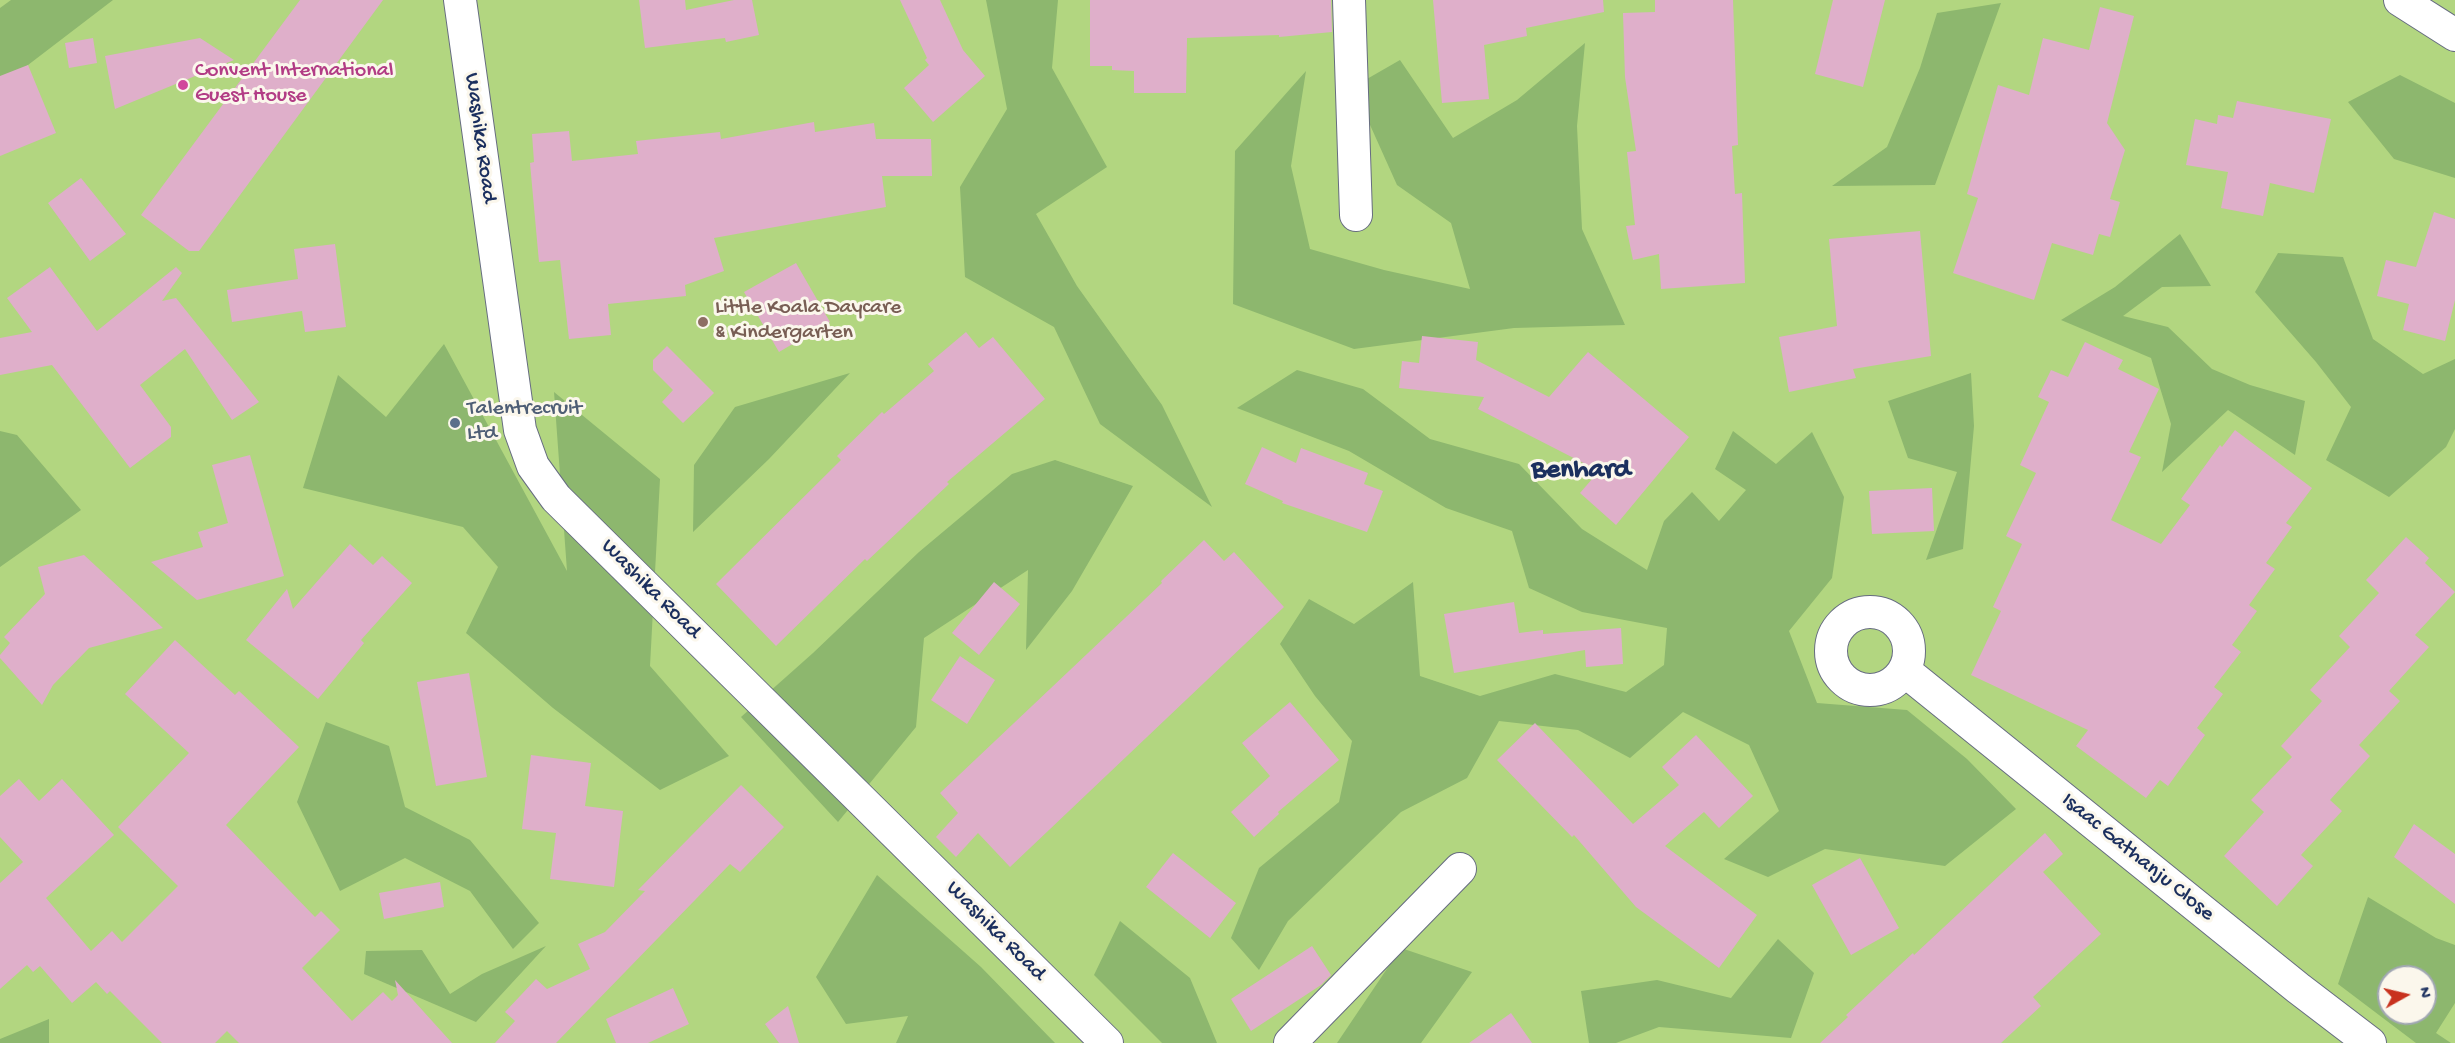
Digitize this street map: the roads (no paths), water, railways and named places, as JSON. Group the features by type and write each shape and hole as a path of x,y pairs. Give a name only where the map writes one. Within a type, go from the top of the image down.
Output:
{"street":[{"name":"Washika Road","path":"460,0 520,430 533,466 556,498 1107,1043"},
{"path":"1349,0 1356,215"},
{"path":"2400,0 2455,35"},
{"name":"Isaac Gathanju Close","path":"1905,671 2298,988 2370,1043"},
{"path":"1290,1043 1460,869"}],"place":[{"name":"Convent International Guest House","path":"183,85"},
{"name":"Little Koala Daycare & Kindergarten","path":"703,322"},
{"name":"Talentrecruit Ltd","path":"455,423"}],"district":[{"name":"Benhard","path":"1581,472"}]}
